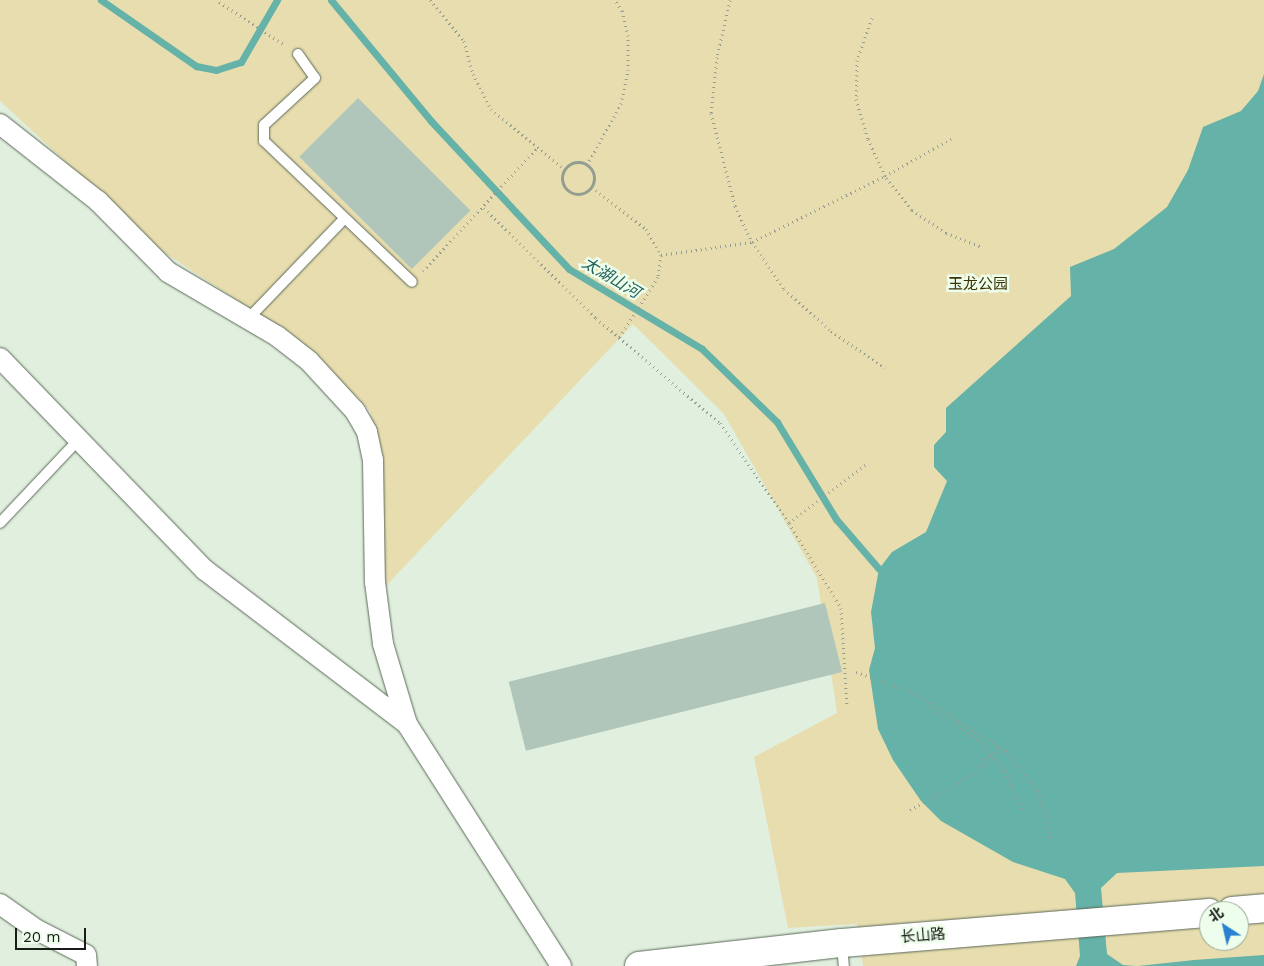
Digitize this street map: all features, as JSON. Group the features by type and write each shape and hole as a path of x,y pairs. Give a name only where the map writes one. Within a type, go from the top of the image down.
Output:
{"street":[{"path":"0,124 98,201 168,272 277,336 309,361 355,411 367,432 373,460 375,582 383,644 406,724 561,966"},
{"path":"0,358 80,438 205,570 406,724"},
{"path":"0,904 37,930 86,955 87,966"},
{"path":"1249,909 1264,908"},
{"name":"长山路","path":"638,966 779,954 843,954 1070,924 1199,914"}],"lane":[{"path":"298,54 315,78 264,125 264,141 412,282"},
{"path":"248,319 344,219"},
{"path":"0,523 80,438"}],"path":[{"path":"430,0 464,41 473,74 491,109 565,170"},
{"path":"588,165 621,104 628,70 628,36 622,11 615,0"},
{"path":"730,0 717,57 711,114 735,206 752,242 784,289 831,331 885,368"},
{"path":"219,2 298,54"},
{"path":"872,18 857,60 856,99 868,139 885,176 912,210 946,233 982,247"},
{"path":"660,255 752,242 885,176 951,139"},
{"path":"412,282 484,208 538,147"},
{"path":"576,163 588,165 594,175 592,187 580,194 567,189 563,176 565,170 576,163"},
{"path":"592,187 646,229 660,255 658,277 620,338"},
{"path":"484,208 620,338 720,423 789,523 841,608 847,707"},
{"path":"789,523 868,463"},
{"path":"856,672 916,693 935,703 999,747 1019,766 1037,791 1046,812 1051,846"},
{"path":"935,703 931,708 992,755 1005,771 1024,812"},
{"path":"910,810 973,774 999,747"}],"green space":[{"name":"玉龙公园","path":"0,0 1264,0 1264,966 863,966 857,924 788,928 754,757 837,713 817,578 724,414 633,324 383,589 380,457 370,411 309,347 162,251 0,101"}],"water":[{"path":"1264,74 1264,866 1117,873 1101,888 1107,954 1123,965 1137,966 1076,966 1080,956 1075,893 1065,879 1013,862 941,821 921,801 893,760 878,729 869,670 875,648 871,612 879,569 892,552 926,532 947,481 934,467 934,445 946,432 946,408 1071,296 1070,267 1114,249 1167,207 1188,170 1203,127 1241,111 1258,91"},
{"path":"1264,955 1264,966 1138,966 1194,960"}],"building":[{"path":"358,98 470,210 412,269 299,157"},
{"path":"825,603 842,672 526,751 509,682"}],"waterway":[{"name":"太湖山河","path":"101,0 196,66 216,70 241,62 277,0"},
{"name":"太湖山河","path":"331,0 431,121 569,269 702,349 777,422 836,519 879,569"}]}
